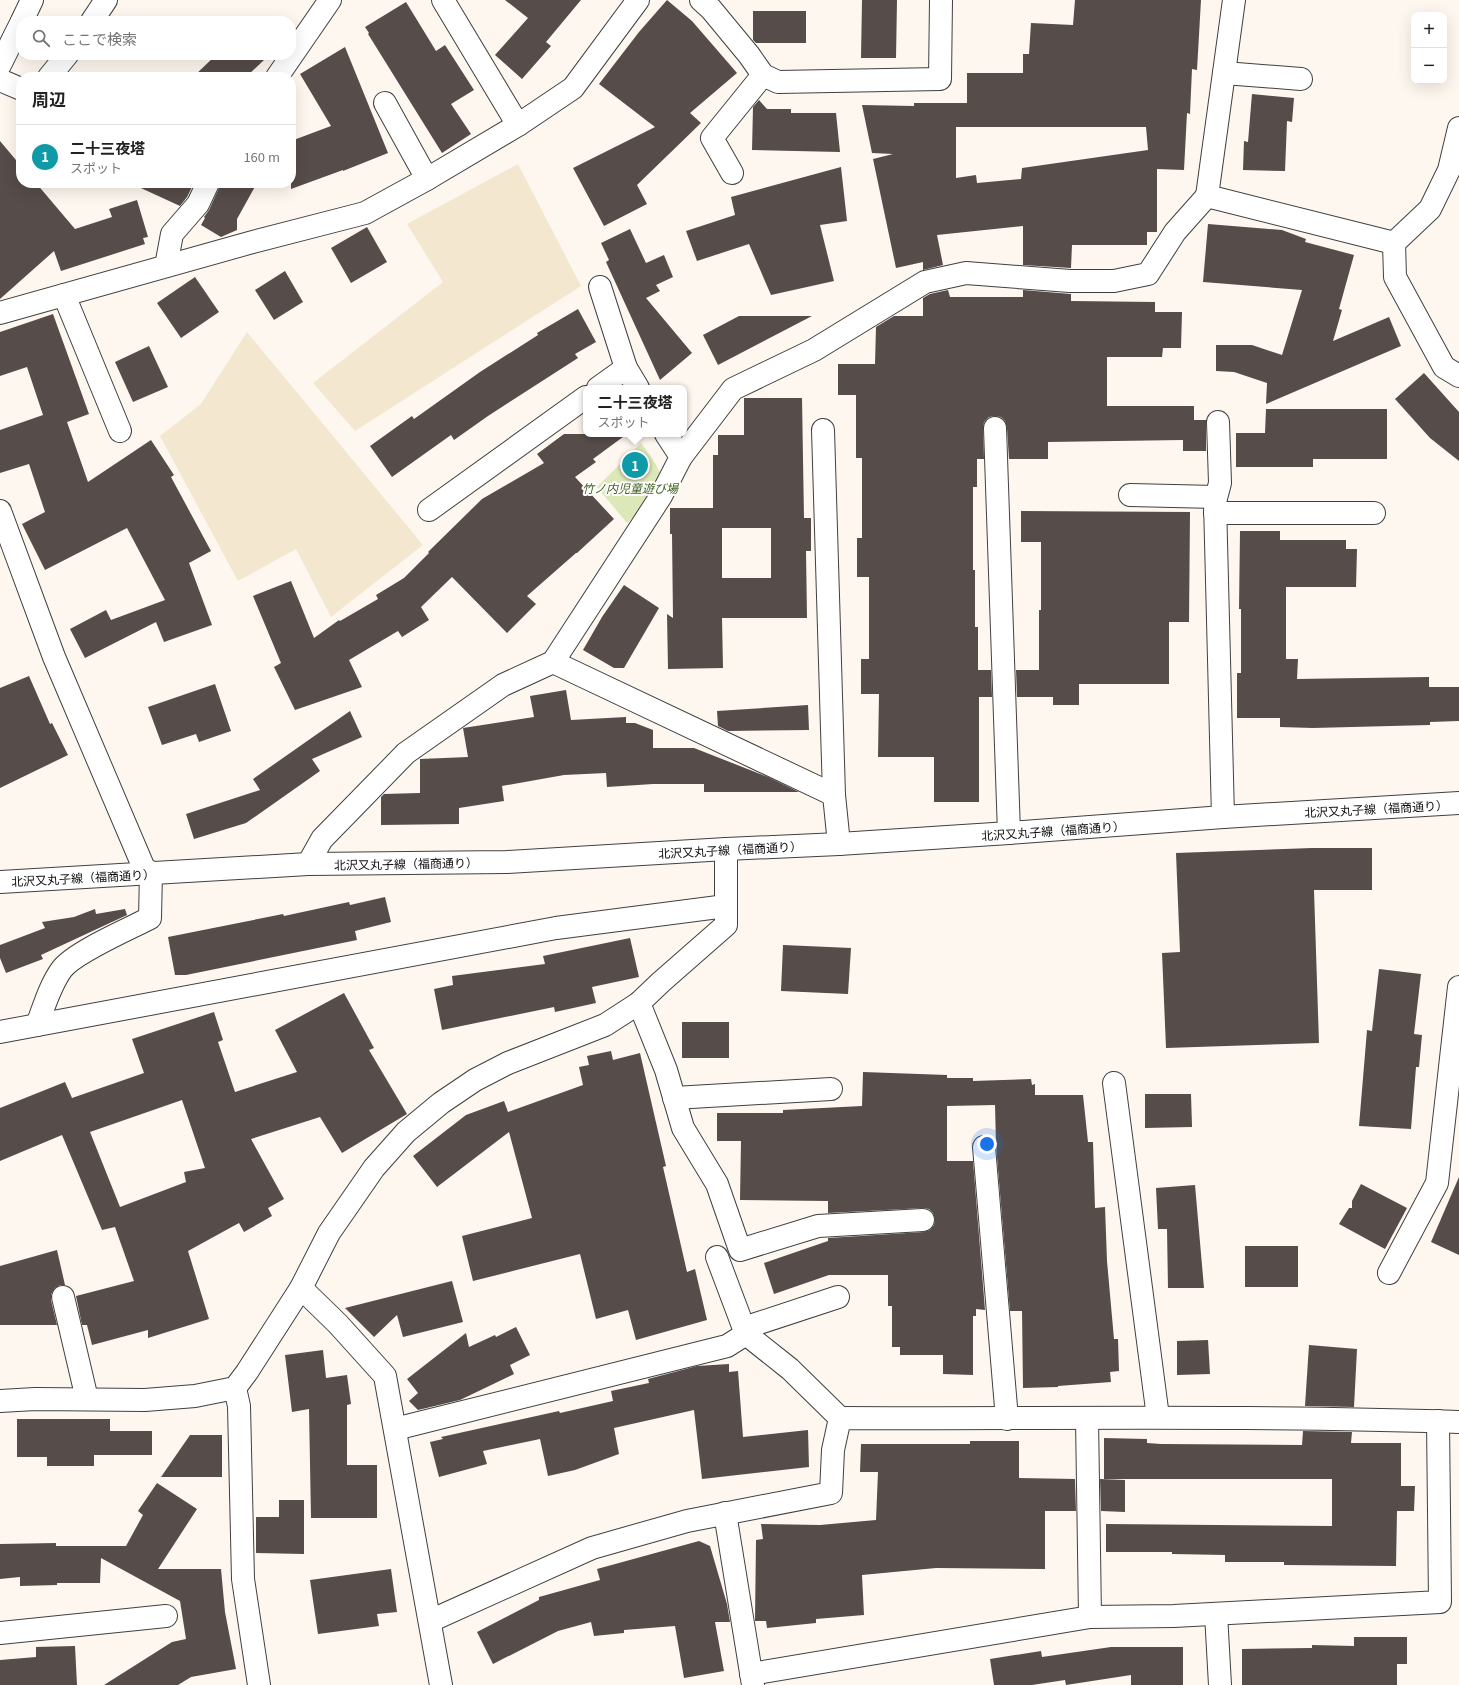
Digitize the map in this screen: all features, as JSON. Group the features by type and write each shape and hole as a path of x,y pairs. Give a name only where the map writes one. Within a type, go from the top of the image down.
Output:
{"street":[{"path":"24,16 32,0"},
{"path":"95,16 106,0"},
{"path":"296,49 330,0"},
{"path":"443,0 518,125"},
{"path":"0,313 166,266 365,213 427,179 518,125 573,88 638,0"},
{"path":"701,0 716,15 749,55 763,75 778,82 940,79 941,0"},
{"path":"308,864 322,839 406,752 503,685 552,662 661,496 680,457 733,389 814,350 925,282 966,273 1070,281 1114,281 1148,274 1175,232 1207,196 1234,0"},
{"path":"0,65 16,32"},
{"path":"53,72 63,60"},
{"path":"280,72 289,60"},
{"path":"1224,73 1301,80"},
{"path":"732,172 712,138 763,75"},
{"path":"0,80 16,87"},
{"path":"385,103 427,179"},
{"path":"1459,128 1448,170 1430,209 1394,243 1395,277 1444,367 1459,376"},
{"path":"166,266 172,234 198,204 206,188"},
{"path":"1207,196 1394,243"},
{"path":"600,287 626,368 636,385"},
{"path":"64,294 120,431"},
{"path":"602,385 626,368"},
{"path":"429,510 583,399"},
{"path":"1218,422 1220,483 1216,505 1223,817"},
{"path":"995,428 1009,833"},
{"path":"823,430 834,795 839,844"},
{"path":"668,437 680,457"},
{"path":"1130,495 1216,505 1374,513"},
{"path":"0,511 54,657 148,873 150,918 80,954 62,969 52,987 37,1026"},
{"path":"552,662 834,795"},
{"name":"北沢又丸子線（福商通り）","path":"0,882 308,864 507,862 839,844 1223,817 1459,803"},
{"path":"0,1401 35,1399 145,1400 195,1396 235,1388 247,1372 301,1288 328,1233 374,1168 406,1132 440,1103 475,1080 508,1063 605,1026 639,1003 726,925 726,849"},
{"path":"0,1032 556,928 726,906"},
{"path":"1389,1273 1437,1183 1459,989"},
{"path":"639,1003 666,1070 683,1128 717,1184 740,1250 818,1226 923,1220"},
{"path":"1114,1083 1158,1417"},
{"path":"674,1098 831,1088"},
{"path":"984,1147 1007,1419"},
{"path":"717,1256 746,1334 790,1369 840,1418 1007,1419 1158,1417 1448,1421 1440,1602 1216,1614 1090,1617 752,1679 725,1514"},
{"path":"301,1288 338,1324 385,1376 441,1685"},
{"path":"63,1297 87,1399"},
{"path":"395,1429 727,1346 746,1334 756,1324 838,1297"},
{"path":"235,1388 240,1406 243,1579 259,1685"},
{"path":"430,1622 592,1548 687,1521 832,1493 833,1450 840,1418"},
{"path":"1087,1418 1090,1617"},
{"path":"1216,1614 1220,1685"},
{"path":"0,1633 166,1616"}],"shaded area":[{"path":"518,164 581,286 355,431 313,383 443,282 407,224"},
{"path":"247,332 423,545 331,617 296,549 238,581 160,436 201,404"}],"green space":[{"name":"竹ノ内児童遊び場","path":"641,443 661,474 648,503 627,523 597,487"}],"building":[{"path":"505,0 581,0 546,42 551,46 522,79 495,55 528,18"},
{"path":"667,0 692,21 737,73 690,113 701,123 637,185 647,204 604,226 573,168 655,127 599,84 639,32"},
{"path":"862,0 897,0 896,58 861,58"},
{"path":"1075,0 1201,0 1197,70 1192,69 1190,114 1187,113 1184,170 1157,169 1157,232 1147,232 1147,245 1072,245 1071,268 1023,265 1023,226 937,235 943,265 923,270 923,262 896,268 873,159 893,154 872,153 862,105 914,106 914,103 967,103 967,73 1023,73 1023,54 1029,54 1031,23 1073,25","holes":["956,127 1146,127 1148,150 1022,168 1021,179 977,183 976,175 956,178"]},
{"path":"406,2 436,51 445,45 474,90 451,104 471,134 442,153 365,27"},
{"path":"753,11 806,11 806,43 756,43 753,40"},
{"path":"345,47 388,153 343,171 296,187 296,139 331,126 300,74"},
{"path":"211,60 264,60 251,72 198,72"},
{"path":"1252,94 1294,98 1292,122 1287,121 1285,171 1243,170 1244,141 1248,142"},
{"path":"759,100 767,109 791,109 791,113 836,113 840,152 752,150 753,107"},
{"path":"0,141 16,160 16,188 40,188 75,229 112,217 109,209 137,200 148,237 143,238 145,244 61,271 54,251 0,299"},
{"path":"841,167 847,221 820,225 834,281 771,295 749,244 697,261 686,231 735,215 731,197"},
{"path":"141,188 192,188 180,206"},
{"path":"219,188 254,188 237,219 237,230 221,237 201,225"},
{"path":"1208,224 1282,230 1306,239 1305,242 1354,255 1339,309 1342,310 1333,341 1389,317 1401,346 1266,404 1267,383 1234,372 1216,371 1216,345 1252,345 1282,355 1302,290 1203,282"},
{"path":"367,227 387,262 351,283 331,248"},
{"path":"630,229 646,263 664,255 673,277 656,285 660,291 646,298 692,353 660,380 606,262 609,260 601,243"},
{"path":"285,271 303,302 274,320 255,290"},
{"path":"195,277 219,312 181,338 157,303"},
{"path":"948,290 950,297 1023,297 1023,290 1071,294 1071,301 1155,302 1155,312 1182,312 1181,348 1163,348 1162,357 1107,357 1107,406 1194,406 1194,420 1206,420 1206,451 1183,451 1183,440 1048,442 1048,459 1009,459 1007,428 1005,421 1001,417 994,416 989,417 984,422 984,459 977,459 977,487 973,487 973,570 975,570 975,627 978,627 978,670 991,670 992,697 979,697 979,802 934,802 934,757 878,757 879,694 861,694 861,659 869,659 869,577 857,577 857,538 862,538 862,458 856,458 856,395 838,395 838,364 875,364 876,327 894,316 923,316 923,298 930,294"},
{"path":"578,309 596,342 575,354 578,358 488,416 454,440 451,435 392,477 370,446 412,416 414,419 480,372 538,335 537,333"},
{"path":"53,314 89,414 67,422 88,482 151,440 174,475 171,477 211,551 189,563 212,625 164,642 156,622 85,658 70,629 106,610 111,620 165,600 127,528 45,570 22,524 45,512 29,464 0,473 0,430 43,415 27,367 0,376 0,332"},
{"path":"739,316 812,316 718,365 703,335"},
{"path":"149,346 168,387 133,402 115,362"},
{"path":"1424,373 1459,412 1459,461 1430,438 1395,399"},
{"path":"744,398 802,398 804,518 811,518 811,551 806,551 807,618 722,618 723,668 668,669 667,614 673,618 672,534 670,534 670,508 713,508 713,455 718,455 718,435 744,435","holes":["722,528 771,528 771,578 722,578"]},
{"path":"1266,409 1387,409 1387,459 1313,459 1313,467 1236,467 1236,433 1265,433"},
{"path":"564,434 583,434 583,437 623,437 593,459 596,462 575,477 614,519 527,596 536,604 507,633 452,577 421,607 429,620 402,637 398,631 349,660 362,687 295,710 274,667 281,663 253,596 291,581 314,638 339,620 340,621 378,599 376,595 404,578 482,499 544,463 537,454"},
{"path":"1021,511 1190,512 1189,622 1169,622 1169,684 1079,684 1079,705 1053,705 1053,697 1017,697 1016,670 1039,670 1039,610 1041,610 1041,542 1021,542"},
{"path":"1240,531 1280,531 1280,540 1346,540 1346,549 1357,549 1356,587 1286,587 1286,659 1298,659 1297,679 1429,677 1429,687 1459,687 1459,721 1430,722 1430,725 1313,728 1280,727 1280,718 1237,718 1237,673 1241,673 1241,609 1239,609"},
{"path":"624,585 659,608 624,668 614,668 583,650 602,617"},
{"path":"29,676 50,724 52,723 68,755 0,788 0,688"},
{"path":"215,684 231,731 199,742 196,734 162,745 148,707"},
{"path":"566,690 571,720 626,717 626,723 635,723 653,730 653,748 694,748 768,777 799,792 704,792 704,784 653,784 607,787 606,773 564,775 502,786 504,801 459,808 459,824 381,825 381,797 384,794 420,793 420,759 468,757 463,728 534,717 530,696"},
{"path":"808,705 809,730 728,731 718,726 717,711"},
{"path":"350,711 362,737 312,759 320,771 246,823 194,839 186,814 260,790 253,779"},
{"path":"1312,848 1372,848 1372,890 1314,890 1319,1043 1166,1048 1162,953 1180,952 1176,853"},
{"path":"385,897 391,922 355,931 357,940 186,975 175,975 168,937 283,914 284,916 349,902 350,905"},
{"path":"95,909 96,914 125,909 127,915 41,955 43,959 6,973 0,958 0,945 45,928 42,922 74,917"},
{"path":"630,938 639,977 592,987 596,1003 555,1012 554,1007 442,1030 434,989 453,985 452,976 545,964 543,956"},
{"path":"783,945 851,948 848,994 781,991"},
{"path":"1379,969 1421,974 1414,1034 1422,1035 1419,1067 1416,1067 1411,1129 1359,1126 1367,1030 1372,1031"},
{"path":"344,993 374,1048 369,1050 407,1114 342,1153 320,1117 251,1139 284,1199 268,1208 272,1216 244,1232 239,1223 188,1251 209,1319 148,1338 148,1330 92,1345 87,1325 82,1325 76,1296 134,1281 115,1227 102,1230 62,1135 0,1161 0,1108 65,1082 72,1098 144,1073 132,1039 214,1012 223,1040 218,1042 235,1092 297,1072 275,1030","holes":["182,1100 205,1168 184,1172 186,1182 120,1207 90,1132"]},
{"path":"682,1022 729,1022 729,1058 682,1058"},
{"path":"611,1051 613,1060 640,1053 666,1166 663,1167 687,1272 695,1269 707,1320 636,1340 628,1310 596,1319 580,1254 473,1281 462,1236 532,1218 509,1132 437,1187 413,1156 466,1115 504,1101 508,1112 583,1085 579,1067 589,1065 587,1056"},
{"path":"863,1072 947,1075 947,1078 973,1078 973,1081 1031,1079 1032,1085 1035,1084 1035,1095 1083,1095 1088,1142 1093,1142 1095,1208 1105,1207 1107,1261 1114,1339 1118,1339 1119,1371 1110,1372 1111,1382 1058,1387 1023,1388 1022,1311 1010,1311 996,1145 995,1105 947,1106 947,1161 973,1161 985,1310 976,1309 976,1316 973,1316 973,1375 943,1374 943,1355 900,1355 900,1347 892,1347 892,1306 888,1306 888,1275 829,1275 774,1294 764,1263 828,1241 828,1238 924,1232 930,1230 934,1225 935,1219 933,1213 929,1209 923,1208 828,1213 828,1201 740,1200 741,1141 717,1141 717,1113 783,1113 783,1110 862,1106"},
{"path":"1145,1094 1191,1094 1192,1127 1145,1128"},
{"path":"1459,1177 1459,1255 1431,1242"},
{"path":"1361,1184 1407,1208 1385,1249 1339,1224 1349,1208 1352,1208 1352,1201"},
{"path":"1195,1185 1204,1288 1168,1288 1167,1229 1158,1229 1156,1188"},
{"path":"1245,1246 1298,1246 1298,1287 1245,1287"},
{"path":"57,1250 65,1285 60,1285 55,1288 51,1294 57,1325 0,1325 0,1266"},
{"path":"452,1281 463,1322 403,1337 397,1315 374,1337 345,1308"},
{"path":"516,1327 530,1355 510,1365 514,1374 460,1400 418,1410 409,1401 418,1393 407,1379 466,1333 469,1347 495,1335 496,1337"},
{"path":"1208,1340 1210,1374 1177,1375 1177,1341"},
{"path":"1309,1345 1357,1349 1354,1407 1305,1406"},
{"path":"323,1350 326,1378 347,1375 351,1404 347,1405 347,1465 377,1465 377,1518 311,1518 309,1409 292,1412 285,1355"},
{"path":"729,1364 729,1372 738,1371 743,1437 808,1430 809,1467 702,1479 694,1410 614,1428 619,1454 575,1470 548,1476 540,1439 483,1451 487,1464 439,1477 430,1442 443,1439 441,1437 559,1411 560,1413 613,1401 611,1391 649,1383 648,1379 697,1366"},
{"path":"17,1419 110,1419 110,1431 152,1431 152,1455 94,1455 94,1466 47,1466 47,1457 17,1457"},
{"path":"1303,1431 1352,1432 1351,1443 1401,1443 1401,1486 1415,1486 1414,1511 1397,1511 1396,1566 1284,1565 1284,1562 1225,1562 1225,1555 1172,1554 1172,1552 1106,1552 1106,1524 1332,1526 1332,1479 1104,1479 1104,1438 1147,1439 1147,1443 1161,1444 1302,1445"},
{"path":"190,1435 222,1435 222,1477 161,1477"},
{"path":"970,1441 1019,1441 1019,1478 1075,1479 1076,1511 1045,1511 1045,1569 936,1568 862,1575 864,1615 816,1619 816,1623 767,1628 766,1621 755,1621 756,1540 763,1539 761,1524 820,1525 876,1520 878,1472 860,1472 861,1444 970,1444"},
{"path":"1100,1479 1125,1480 1125,1512 1101,1511"},
{"path":"157,1483 197,1509 158,1569 221,1569 225,1612 236,1669 191,1677 178,1685 104,1685 172,1642 186,1639 180,1601 101,1558 100,1583 57,1583 57,1585 20,1586 20,1577 0,1579 0,1544 56,1543 56,1546 126,1546 143,1515 138,1511"},
{"path":"279,1500 304,1500 304,1554 256,1553 256,1517 279,1517"},
{"path":"699,1541 710,1546 727,1604 730,1622 715,1622 724,1671 684,1678 675,1626 624,1630 624,1633 594,1636 591,1622 558,1631 493,1664 477,1632 539,1600 539,1597 600,1580 597,1569"},
{"path":"391,1569 397,1612 377,1614 379,1626 318,1634 310,1580"},
{"path":"1354,1637 1407,1637 1407,1664 1397,1664 1397,1685 1242,1685 1242,1649 1312,1648 1312,1645 1354,1646"},
{"path":"75,1646 77,1685 0,1685 0,1660 36,1657 36,1647"},
{"path":"1111,1647 1183,1647 1183,1685 1131,1685 1131,1675 1066,1685 1065,1680 1032,1685 994,1685 990,1659 1041,1651 1042,1657"}],"place":[{"name":"二十三夜塔","path":"635,465"}]}
